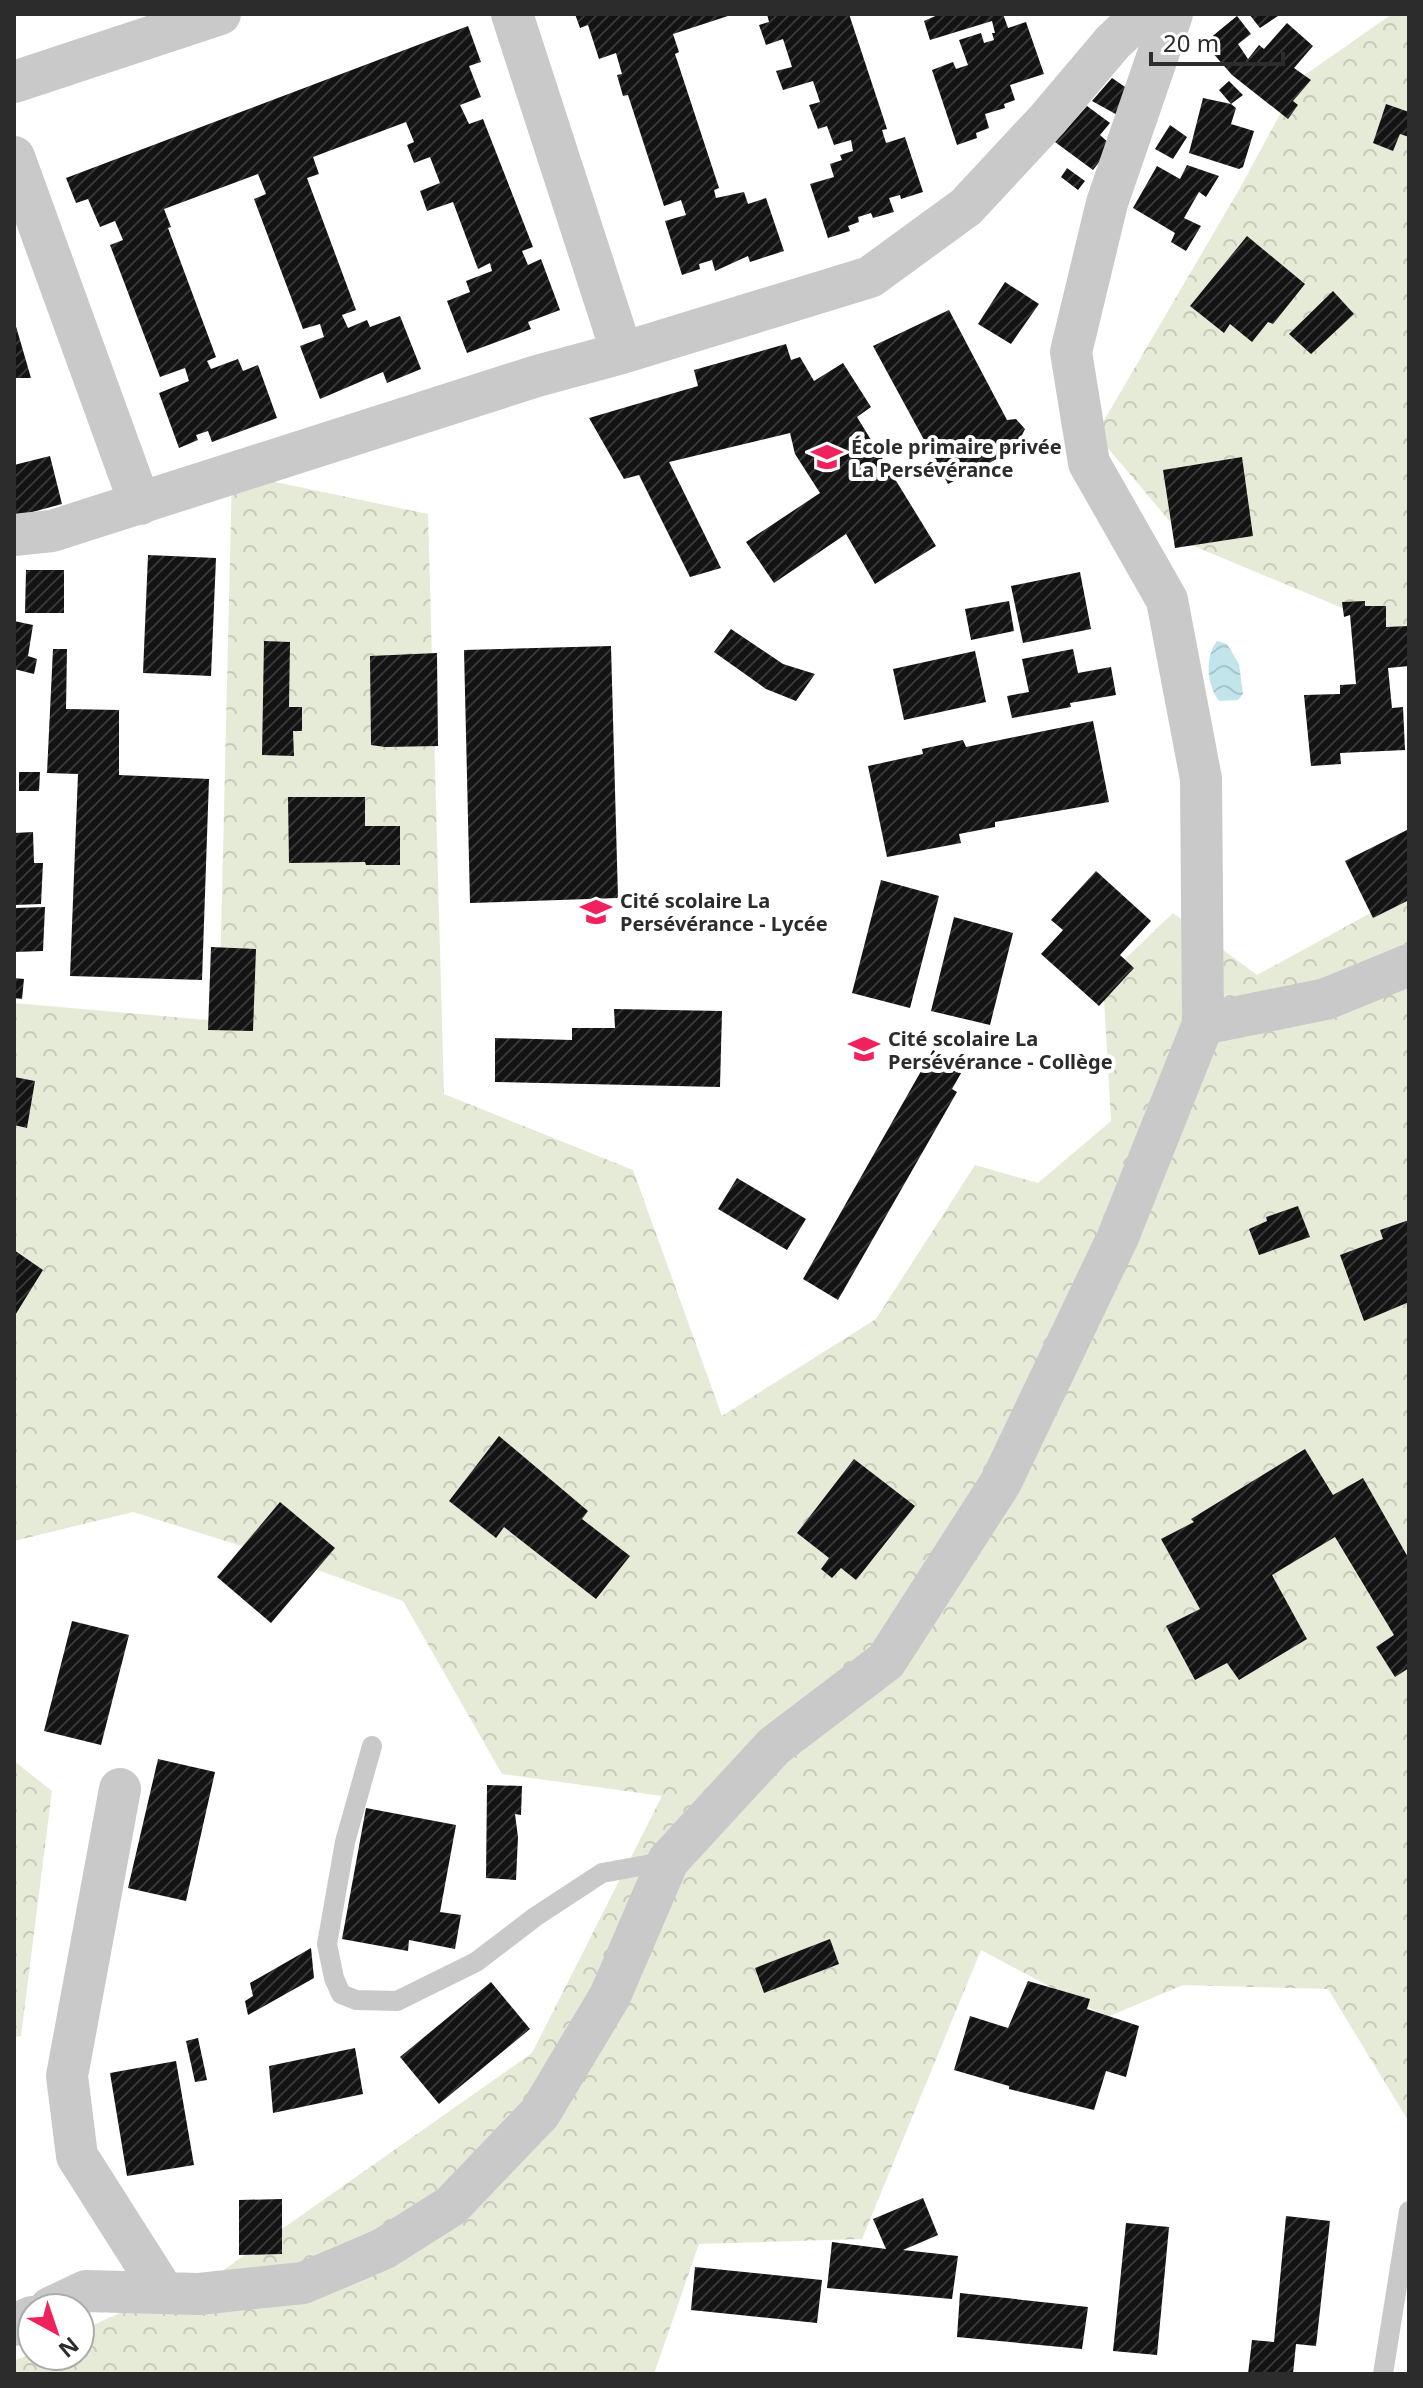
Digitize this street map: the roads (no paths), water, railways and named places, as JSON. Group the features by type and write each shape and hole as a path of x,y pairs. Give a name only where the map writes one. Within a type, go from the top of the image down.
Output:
{"street":[{"path":"14,82 220,14"},
{"path":"512,14 622,353"},
{"path":"84,2292 199,2294 303,2283 383,2249 451,2206 540,2113 610,1996 668,1861 774,1746 886,1661 1001,1482 1118,1237 1203,1024 1201,779 1167,600 1089,463 1071,352 1107,203 1172,14"},
{"path":"14,535 52,531 537,376 870,277 966,207 1047,120 1120,23"},
{"path":"14,157 140,504"},
{"path":"1203,1024 1326,999 1409,965"},
{"path":"120,1789 67,2076 77,2156 164,2293"}],"lane":[{"path":"372,1746 345,1842 327,1944 334,1978 341,1994 356,2000 397,2001 476,1962 535,1917 602,1873 668,1861"},
{"path":"1383,2374 1409,2211"}],"water":[{"path":"1217,641 1227,644 1239,664 1243,694 1238,700 1219,701 1212,687 1209,663"}],"place":[{"name":"École primaire privée La Persévérance","path":"827,457"},
{"name":"Cité scolaire La Persévérance - Lycée","path":"596,912"},
{"name":"Cité scolaire La Persévérance - Collège","path":"864,1049"}]}
